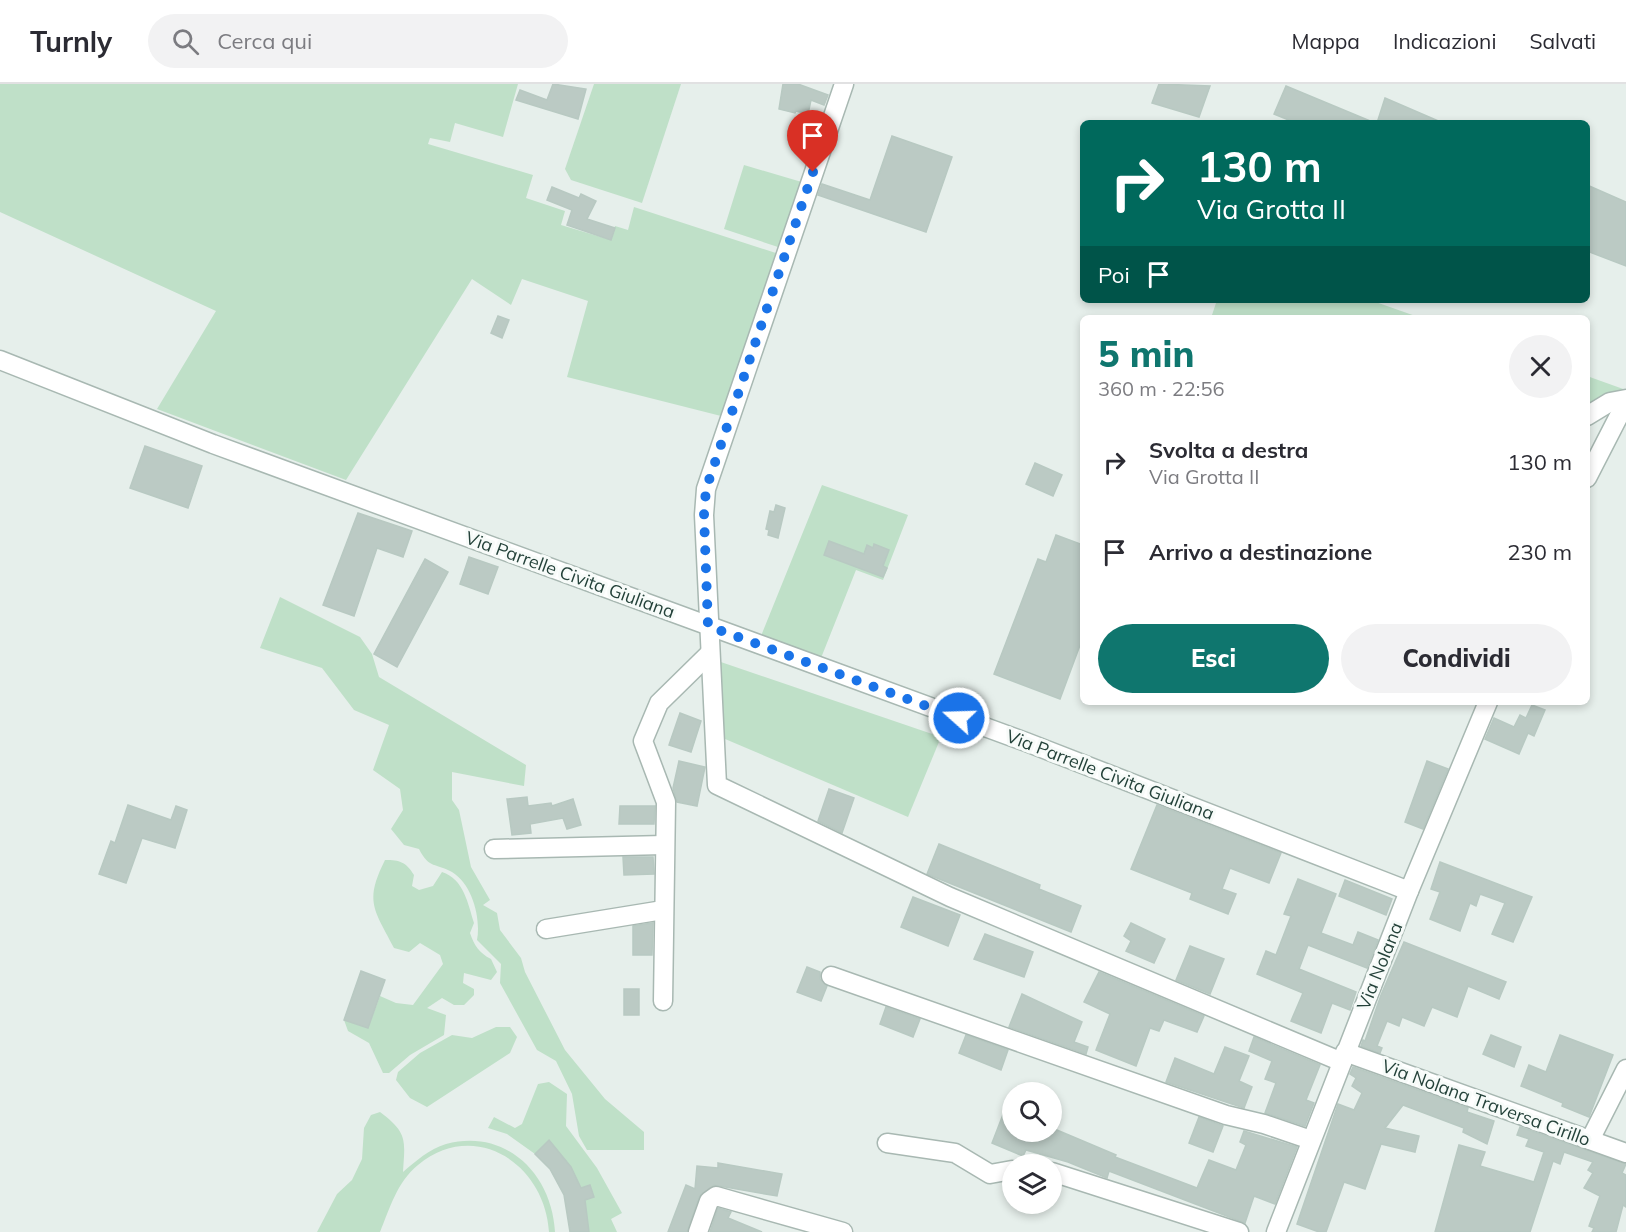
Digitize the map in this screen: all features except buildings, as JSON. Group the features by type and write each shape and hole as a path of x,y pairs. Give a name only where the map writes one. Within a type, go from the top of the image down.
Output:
{"street":[{"path":"663,1001 666,802 643,741 659,703 710,653 704,515 706,489 844,84"},
{"name":"Via Parrelle Civita Giuliana","path":"0,360 213,444 1026,742 1409,891"},
{"path":"1590,414 1610,402 1626,400"},
{"path":"1590,472 1626,400"},
{"name":"Via Nolana Traversa Cirillo","path":"710,653 717,785 950,897 1343,1057 1626,1153"},
{"name":"Via Nolana","path":"1276,1232 1409,891 1487,705"},
{"path":"494,849 664,845"},
{"path":"546,929 663,910"},
{"path":"831,976 1226,1115 1264,1124 1311,1140"},
{"path":"1590,1140 1626,1069"},
{"path":"887,1143 955,1153 990,1174 1002,1172"},
{"path":"1062,1175 1239,1232"},
{"path":"698,1232 709,1201 716,1196 843,1232"}],"green space":[{"path":"0,84 518,84 503,137 455,123 450,142 430,138 428,144 533,175 526,198 565,211 561,225 611,240 615,226 628,230 634,207 779,254 725,417 567,377 588,301 522,279 511,305 472,279 346,480 157,409 216,311 0,212"},
{"path":"594,84 681,84 642,203 571,180 565,169"},
{"path":"744,165 805,183 781,248 724,229"},
{"path":"1216,303 1378,303 1412,315 1212,315"},
{"path":"1590,377 1626,391 1590,406"},
{"path":"822,485 908,515 883,580 856,570 821,658 761,636"},
{"path":"280,597 360,637 372,654 379,677 526,765 524,786 452,772 452,800 459,810 471,867 490,900 483,905 497,913 500,930 521,958 525,972 565,1050 605,1099 644,1132 644,1150 587,1150 579,1136 572,1094 556,1061 537,1050 500,983 501,964 477,940 478,922 474,903 465,885 452,872 426,860 419,849 404,845 391,829 403,810 400,789 373,770 389,725 354,710 322,668 260,648"},
{"path":"715,660 941,737 908,817 718,736"},
{"path":"385,860 399,861 408,867 414,875 412,886 419,890 433,886 442,872 455,880 464,893 474,923 470,933 473,941 480,951 491,959 497,972 491,980 464,973 463,983 474,989 474,995 464,1005 454,1005 442,998 427,1008 446,1015 444,1035 410,1055 389,1073 383,1073 369,1043 348,1031 344,1020 368,1028 380,996 396,1003 413,1005 443,964 440,955 420,943 409,952 394,948 381,924 373,896"},
{"path":"496,1027 510,1027 517,1037 510,1053 427,1107 410,1098 396,1080 398,1072 420,1053 452,1035 472,1038"},
{"path":"549,1082 567,1094 566,1126 597,1168 622,1213 611,1219 617,1232 589,1232 585,1200 594,1197 590,1186 581,1188 571,1167 549,1140 535,1154 507,1134 488,1128 494,1117 515,1128 522,1124 538,1084"},
{"path":"380,1112 396,1126 403,1138 403,1172 434,1149 446,1144 468,1141 488,1143 522,1160 535,1174 545,1192 552,1211 555,1232 549,1232 545,1208 535,1186 521,1169 503,1155 483,1148 462,1146 440,1152 411,1172 395,1196 380,1232 317,1232 337,1194 352,1180 362,1159 364,1128 371,1115"}],"route":[{"path":"813,172 706,489 704,515 708,626 959,718"}]}
